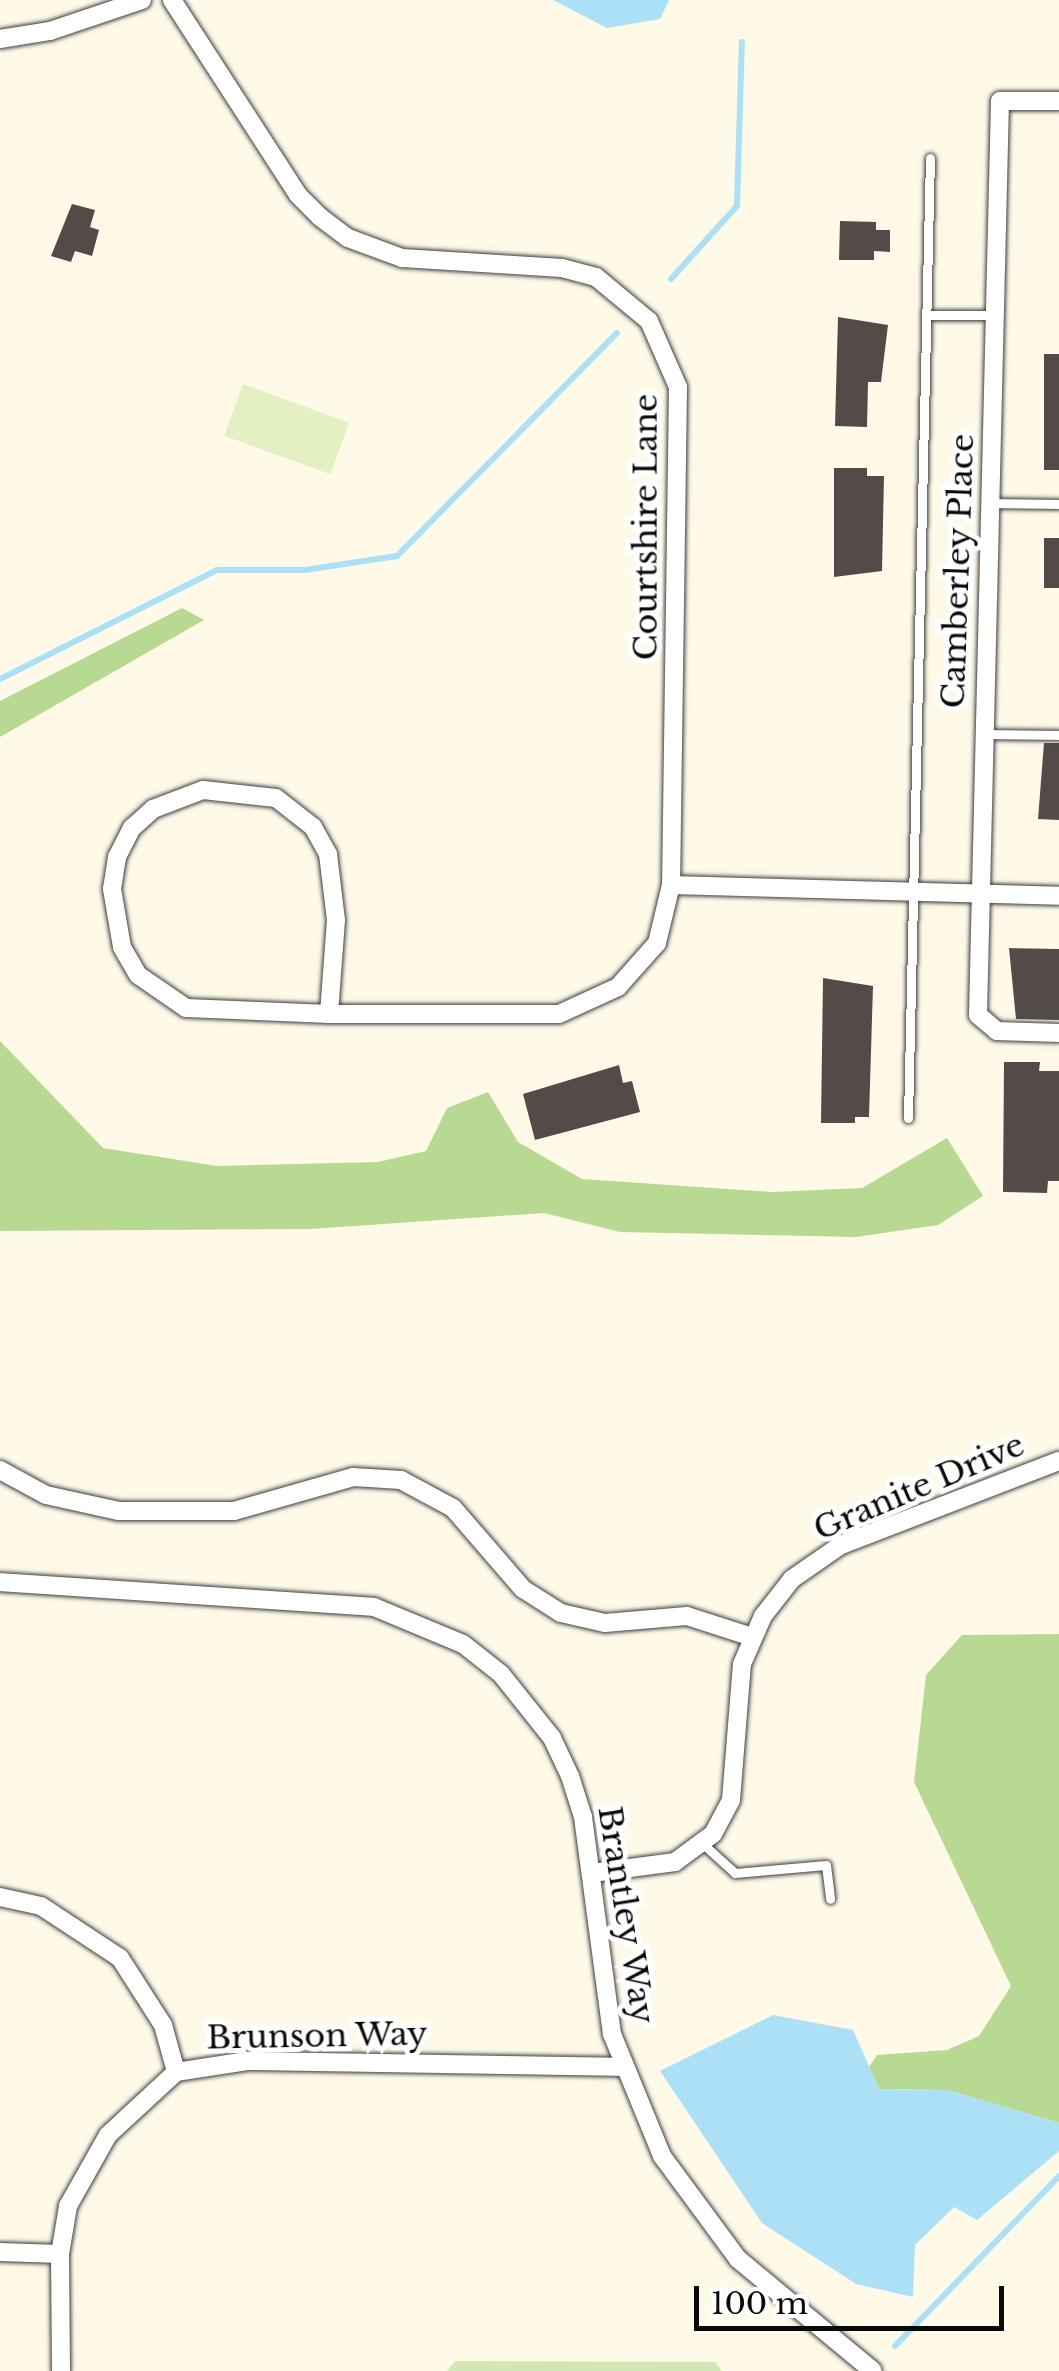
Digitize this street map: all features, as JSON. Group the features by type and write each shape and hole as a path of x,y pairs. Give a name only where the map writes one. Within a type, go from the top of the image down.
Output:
{"street":[{"path":"0,39 50,31 142,0"},
{"name":"Courtshire Lane","path":"172,0 298,195 348,238 402,258 562,268 596,277 625,295 667,351 678,387 682,455 671,885 657,943 618,987 589,1005 516,1018 220,1012 186,1008 160,996 138,975 113,916 117,857 132,828 178,796 227,788 276,798 304,819 328,854 334,880 329,1014"},
{"name":"Camberley Place","path":"1059,101 1000,100 978,894 978,1015 997,1031 1059,1033"},
{"path":"671,885 1059,896"},
{"name":"Granite Drive","path":"703,1844 730,1800 738,1689 752,1637 792,1580 841,1545 1059,1461"},
{"path":"0,1470 46,1494 119,1511 234,1511 352,1478 402,1480 453,1508 523,1590 561,1614 605,1623 687,1616 752,1637"},
{"name":"Brantley Way","path":"0,1582 326,1600 419,1622 501,1674 552,1738 583,1817 621,2066 662,2156 704,2220 738,2259 873,2371"},
{"path":"592,1874 665,1864 703,1844"},
{"path":"0,1897 41,1906 120,1958 163,2025 176,2072"},
{"name":"Brunson Way","path":"61,2371 60,2254 68,2206 83,2170 108,2135 176,2072 247,2061 621,2066"},
{"path":"0,2252 60,2254"}],"lane":[{"name":"Camberley Place","path":"908,1118 930,315 930,158"},
{"path":"930,315 994,314"},
{"path":"990,503 1059,504"},
{"path":"983,734 1059,735"},
{"path":"703,1844 735,1873 826,1864 830,1899"}],"green space":[{"path":"243,384 349,423 330,474 224,436"},
{"path":"182,608 204,620 0,737 0,701"},
{"path":"0,1041 103,1148 217,1166 378,1162 426,1151 447,1108 488,1092 518,1142 582,1179 772,1192 862,1188 947,1138 983,1196 938,1225 856,1237 620,1232 544,1213 311,1229 0,1231"},
{"path":"1059,1634 1059,2123 947,2090 879,2089 869,2067 877,2055 947,2050 979,2036 1011,1986 914,1782 926,1675 962,1635"},
{"path":"455,2361 715,2362 722,2371 447,2371"}],"water":[{"path":"553,0 669,0 660,19 607,28"},
{"path":"773,2015 853,2030 879,2089 947,2090 1059,2123 1059,2151 977,2220 954,2207 915,2245 913,2297 856,2284 762,2223 660,2071"}],"building":[{"path":"72,204 95,210 90,227 99,230 92,256 75,251 71,262 51,256"},
{"path":"840,221 876,222 876,230 890,230 890,252 874,251 874,260 839,260"},
{"path":"838,317 888,325 881,382 868,382 867,427 835,426"},
{"path":"1044,354 1059,354 1059,470 1044,470"},
{"path":"834,468 867,468 867,476 884,476 882,571 834,577"},
{"path":"1044,538 1059,538 1059,588 1044,588"},
{"path":"1044,743 1059,743 1059,820 1038,819"},
{"path":"1009,948 1059,949 1059,1020 1016,1019"},
{"path":"823,978 873,986 869,1117 855,1117 855,1123 821,1123"},
{"path":"1004,1062 1040,1062 1039,1071 1059,1071 1059,1181 1048,1181 1047,1193 1003,1192"},
{"path":"619,1065 623,1083 632,1081 640,1112 535,1140 523,1094"}],"waterway":[{"path":"671,279 737,206 742,42"},
{"path":"0,679 217,570 305,570 397,556 617,333"},
{"path":"895,2346 1059,2176"}]}
